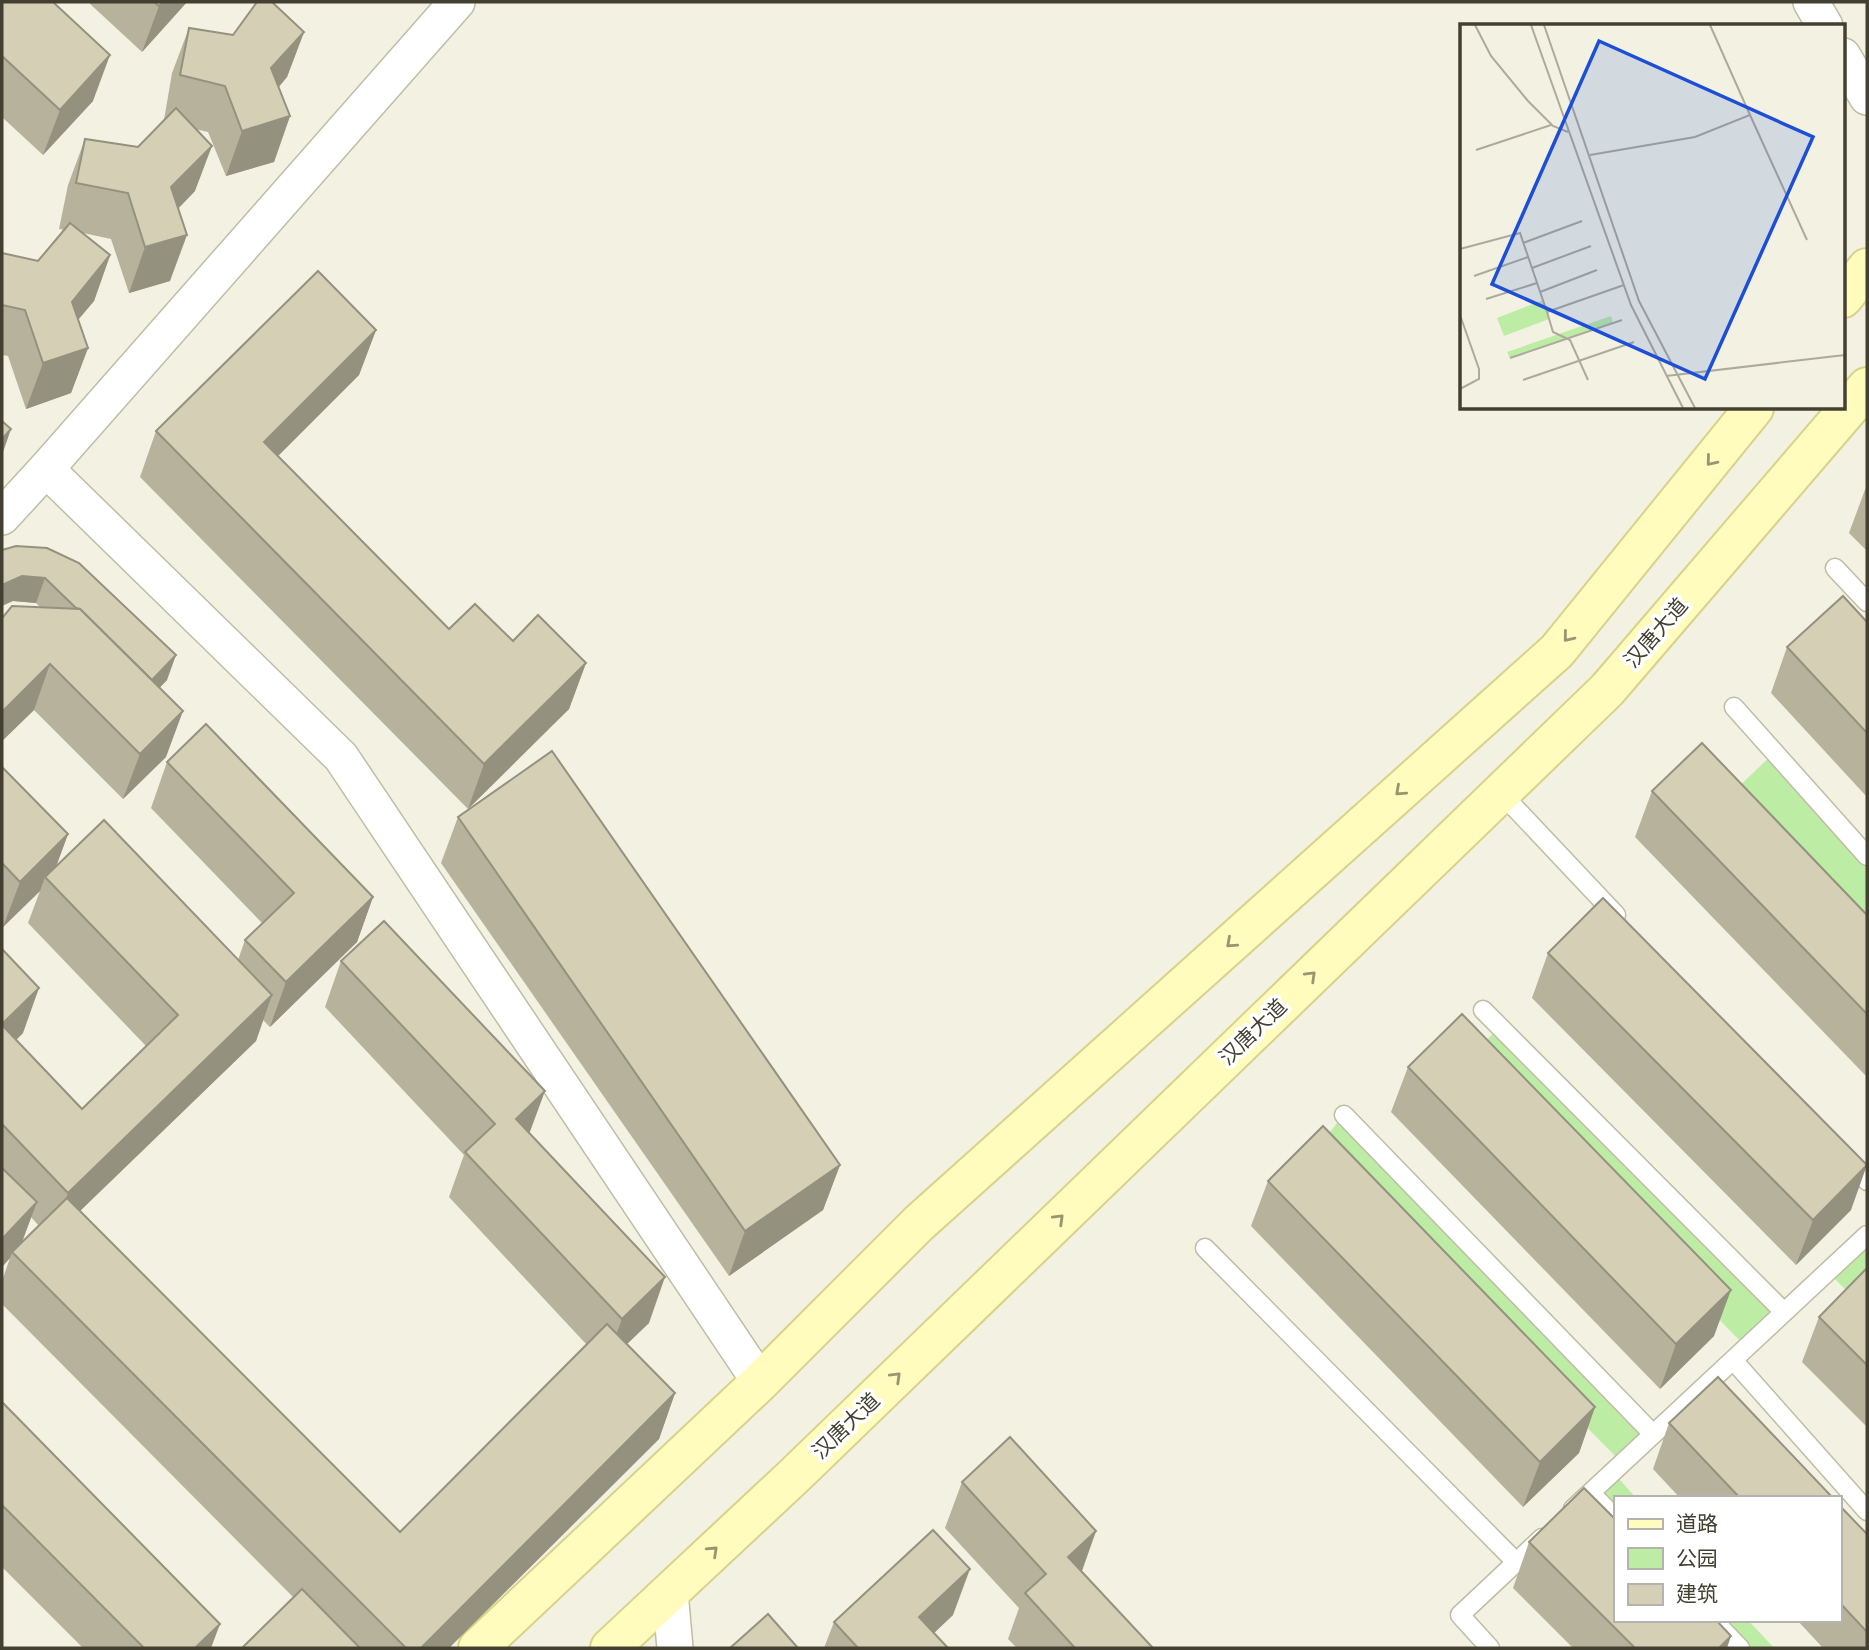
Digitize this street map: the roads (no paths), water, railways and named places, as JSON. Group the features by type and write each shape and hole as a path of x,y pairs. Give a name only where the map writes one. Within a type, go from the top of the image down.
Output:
{"main road":[{"path":"1844,297 1867,268"},
{"name":"汉唐大道","path":"610,1648 794,1476 1607,690 1867,387"},
{"path":"478,1648 760,1382 919,1223 1557,651 1752,410"}],"street":[{"path":"2,517 457,2"},
{"path":"1811,2 1824,24"},
{"path":"1844,58 1867,97"},
{"path":"46,469 341,757 760,1382"},
{"path":"670,1592 675,1648"}],"lane":[{"path":"1835,568 1867,602"},
{"path":"1734,707 1867,856"},
{"path":"1501,793 1624,924"},
{"path":"1483,1010 1784,1312"},
{"path":"1344,1115 1653,1434"},
{"path":"1839,1152 1867,1181"},
{"path":"1490,1648 1460,1615 1867,1235"},
{"path":"1205,1248 1516,1562"},
{"path":"1733,1360 1867,1511"},
{"path":"1591,1493 1614,1517"},
{"path":"1715,1622 1740,1648"}]}
